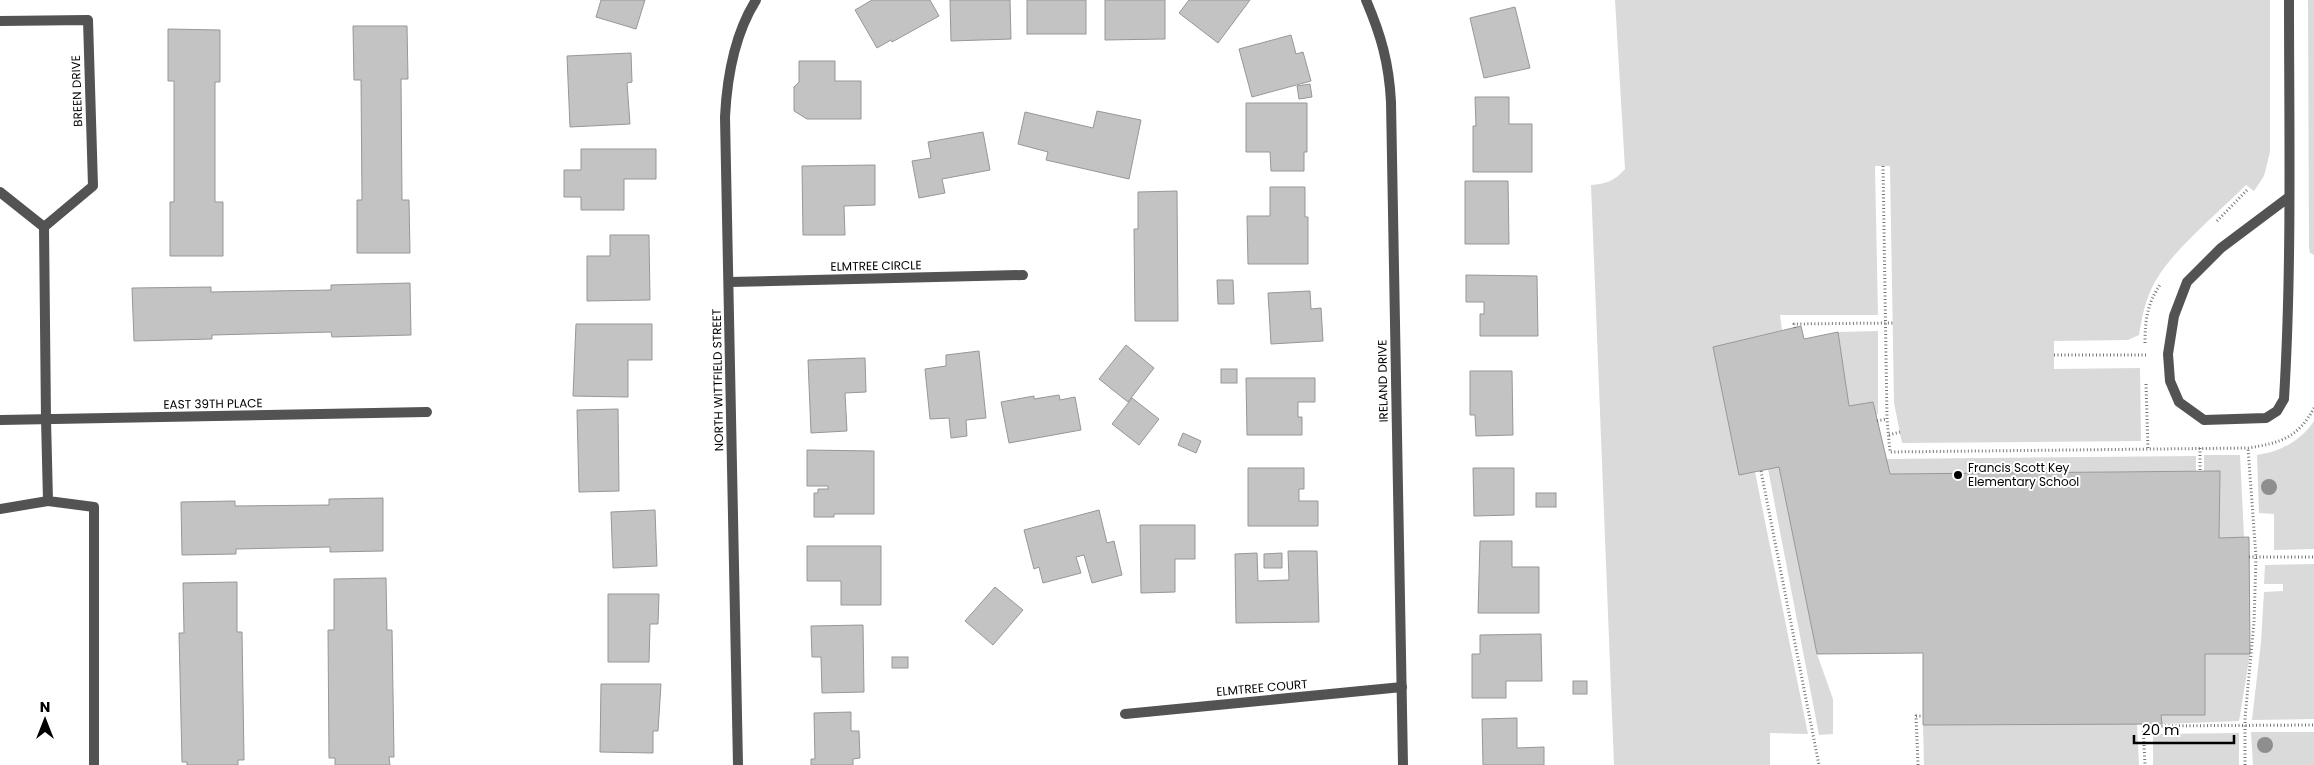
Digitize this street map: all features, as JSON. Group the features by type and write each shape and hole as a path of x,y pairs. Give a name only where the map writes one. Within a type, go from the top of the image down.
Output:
{"street":[{"name":"NORTH WITTFIELD STREET","path":"738,765 725,117 728,85 738,38 756,0"},
{"name":"IRELAND DRIVE","path":"1366,0 1382,40 1390,85 1403,765"},
{"path":"2289,0 2289,197 2289,304 2284,400 2277,411 2266,418 2204,420 2179,402 2170,381 2168,354 2174,316 2187,282 2221,248 2289,197"},
{"name":"BREEN DRIVE","path":"0,20 88,20 93,186 44,227"},
{"path":"0,192 44,227 48,500"},
{"name":"ELMTREE CIRCLE","path":"729,282 1023,275"},
{"name":"EAST 39TH PLACE","path":"0,420 426,412"},
{"path":"0,510 48,500 94,507 94,765"},
{"name":"ELMTREE COURT","path":"1125,714 1402,687"}],"path":[{"path":"1883,166 1887,419 1890,452 2248,448 2288,439 2303,426 2314,408"},
{"path":"1795,328 1794,324 1893,323"},
{"path":"2054,355 2145,355"},
{"path":"1877,421 1887,419"},
{"path":"1889,435 1900,432"},
{"path":"2200,448 2200,471"},
{"path":"2245,765 2245,725 2254,622 2256,557 2248,448"},
{"path":"1760,471 1819,765"},
{"path":"2249,557 2314,557"},
{"path":"1918,765 1916,716 1923,716"},
{"path":"2145,765 2144,725 2314,725"}],"shaded area":[{"path":"1615,0 2270,0 2270,152 2264,176 2254,191 2246,185 2174,255 2156,280 2150,293 2139,335 2128,340 2054,341 2054,369 2140,368 2141,441 1902,443 1894,403 1890,166 1875,166 1878,315 1780,315 1782,330 1713,347 1739,475 1755,472 1808,734 1770,733 1770,765 1614,765 1591,185 1610,181 1625,169"},
{"path":"2308,0 2314,0 2314,255 2310,253 2309,247"},
{"path":"1878,331 1878,414 1876,415 1849,406 1838,332"},
{"path":"2314,421 2314,549 2274,550 2274,514 2259,513 2257,455 2282,448 2296,440"},
{"path":"2204,455 2240,455 2244,537 2219,538 2220,471 2204,471"},
{"path":"2196,456 2196,471 1890,474 1886,459"},
{"path":"1779,467 1817,654 1833,699 1833,734 1819,735 1768,469"},
{"path":"2314,564 2314,719 2252,720 2261,642 2264,592 2283,591 2283,584 2264,584 2265,565"},
{"path":"2205,654 2250,654 2239,721 2162,724 2161,715"},
{"path":"2137,724 2139,765 1924,765 1923,725"},
{"path":"2251,732 2314,732 2314,765 2253,765"},
{"path":"2239,733 2239,765 2153,765 2153,734"}],"building":[{"path":"601,0 645,0 636,29 596,17"},
{"path":"872,0 930,0 939,16 892,42 891,40 877,48 855,10"},
{"path":"950,0 1010,0 1011,39 951,41"},
{"path":"1027,0 1086,0 1086,34 1027,34"},
{"path":"1105,0 1165,0 1165,39 1105,40"},
{"path":"1189,0 1250,0 1218,43 1179,13"},
{"path":"1515,7 1530,68 1484,78 1470,18"},
{"path":"353,26 407,26 408,79 401,79 402,200 409,200 410,253 357,253 357,200 362,200 361,80 354,80"},
{"path":"168,29 220,30 220,82 215,82 215,202 223,202 223,256 170,256 170,202 174,202 174,81 168,81"},
{"path":"1291,35 1296,54 1303,52 1311,81 1252,97 1239,49"},
{"path":"631,53 632,82 627,83 630,124 570,127 567,56"},
{"path":"799,61 835,61 835,81 861,81 861,119 807,119 794,111 794,87 799,82"},
{"path":"1310,84 1312,97 1299,99 1297,86"},
{"path":"1475,97 1509,97 1509,124 1532,124 1532,172 1473,172 1473,126 1476,126"},
{"path":"1246,103 1307,103 1307,152 1304,152 1304,171 1271,171 1270,152 1246,152"},
{"path":"1097,111 1141,120 1129,179 1046,160 1048,152 1018,144 1025,112 1093,128"},
{"path":"983,132 990,170 942,179 945,193 919,198 912,161 931,158 928,142"},
{"path":"581,149 656,149 656,179 624,179 624,210 581,210 581,197 564,197 564,170 581,170"},
{"path":"875,165 875,205 844,206 845,235 803,235 802,166"},
{"path":"1465,181 1508,181 1509,244 1465,244"},
{"path":"1270,187 1305,187 1305,217 1308,217 1308,264 1248,264 1247,216 1270,216"},
{"path":"1177,191 1178,321 1135,321 1134,229 1138,229 1138,192"},
{"path":"610,235 649,235 650,300 587,301 587,256 610,256"},
{"path":"1466,275 1537,276 1538,336 1480,336 1480,314 1484,314 1484,302 1466,302"},
{"path":"1217,280 1233,280 1234,304 1218,304"},
{"path":"410,283 411,335 332,337 331,332 212,335 212,339 134,341 132,288 211,287 211,292 331,290 331,285"},
{"path":"1310,291 1311,309 1321,308 1323,341 1271,344 1268,293"},
{"path":"576,324 652,324 652,360 628,360 628,397 573,396"},
{"path":"1801,326 1804,339 1838,332 1849,406 1873,402 1890,474 2220,471 2219,538 2249,537 2250,654 2205,654 2205,715 2161,715 2162,724 1923,725 1923,653 1817,654 1779,467 1739,475 1713,347"},
{"path":"1126,345 1154,368 1128,402 1099,379"},
{"path":"979,351 986,418 966,420 967,436 951,438 949,418 930,419 925,369 946,366 946,355"},
{"path":"865,358 866,392 845,393 847,431 811,433 808,360"},
{"path":"1221,369 1237,369 1237,383 1221,383"},
{"path":"1470,371 1512,371 1513,435 1476,436 1475,415 1470,415"},
{"path":"1246,378 1315,378 1315,402 1298,402 1298,417 1302,417 1302,435 1247,435"},
{"path":"1059,395 1060,400 1075,397 1081,430 1009,443 1001,402 1034,396 1034,399"},
{"path":"1132,398 1159,419 1139,445 1112,424"},
{"path":"618,409 619,491 579,492 577,410"},
{"path":"1183,433 1201,441 1196,453 1178,445"},
{"path":"807,450 874,451 874,514 834,514 834,517 814,517 814,493 818,493 818,489 828,489 828,486 807,486"},
{"path":"1248,468 1304,468 1304,489 1299,489 1299,501 1318,501 1318,526 1248,526"},
{"path":"1473,468 1514,468 1514,515 1474,516"},
{"path":"1536,493 1556,493 1556,507 1536,507"},
{"path":"383,498 383,551 330,552 330,547 236,549 236,554 182,555 181,502 235,501 235,506 329,505 329,499"},
{"path":"655,510 657,566 613,568 611,512"},
{"path":"1099,510 1107,543 1114,541 1122,575 1092,583 1084,555 1076,557 1081,573 1043,583 1039,567 1034,569 1024,530"},
{"path":"1140,525 1195,525 1195,559 1175,559 1175,592 1141,593"},
{"path":"1480,541 1512,541 1512,567 1539,567 1539,613 1478,613"},
{"path":"807,546 881,546 881,605 841,605 841,581 807,581"},
{"path":"1288,551 1317,551 1319,622 1236,623 1235,554 1257,553 1258,581 1289,580"},
{"path":"1282,553 1282,568 1264,568 1264,554"},
{"path":"386,578 387,630 392,630 394,757 389,757 390,765 335,765 335,758 329,758 328,630 334,630 334,579"},
{"path":"237,582 237,632 242,632 244,760 238,760 238,765 187,765 187,762 182,762 179,633 184,633 183,583"},
{"path":"995,587 1023,610 993,645 965,621"},
{"path":"608,594 659,594 658,624 650,624 649,662 608,662"},
{"path":"863,625 864,692 822,693 821,657 812,657 811,626"},
{"path":"1541,634 1542,681 1506,681 1506,698 1472,698 1472,654 1480,654 1480,635"},
{"path":"892,657 908,657 908,668 892,668"},
{"path":"1573,681 1587,681 1587,694 1573,694"},
{"path":"601,684 661,684 658,731 653,731 653,753 600,752"},
{"path":"851,712 851,731 859,731 860,758 853,759 853,765 811,765 811,759 815,759 814,713"},
{"path":"1517,718 1517,748 1544,747 1544,765 1483,765 1482,719"}],"place":[{"name":"Francis Scott Key Elementary School","path":"1958,475"}]}
